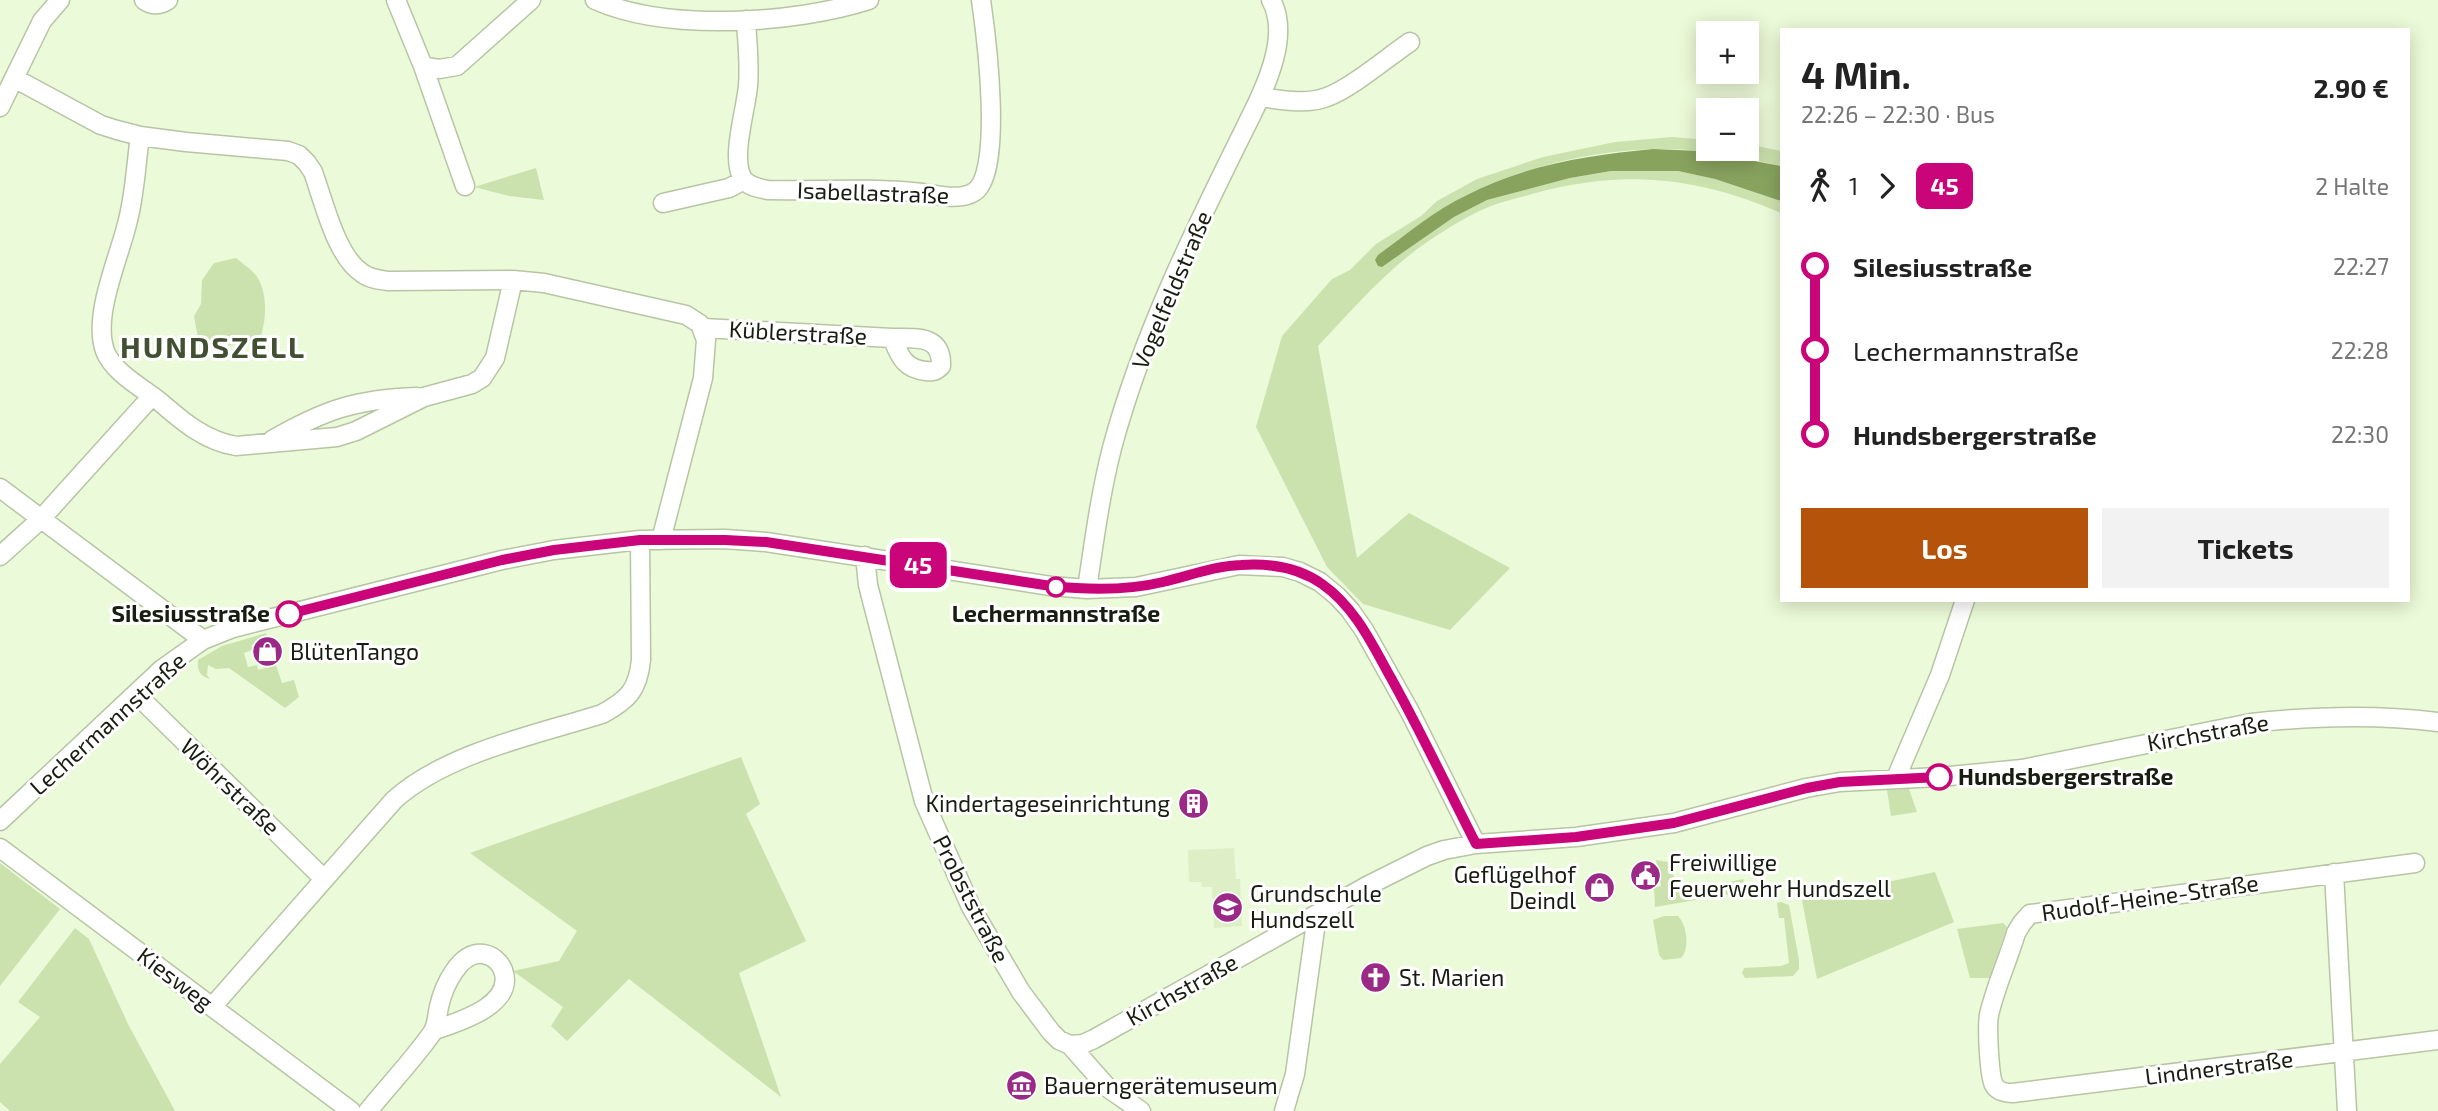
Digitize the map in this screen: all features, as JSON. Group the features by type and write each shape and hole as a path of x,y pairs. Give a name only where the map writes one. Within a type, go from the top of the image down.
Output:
{"street":[{"path":"0,107 42,21 60,0"},
{"path":"144,0 158,5 168,0"},
{"path":"396,0 423,66 465,186"},
{"path":"423,66 439,69 457,66 531,0"},
{"path":"595,0 621,9 678,20 746,20 790,8 869,0"},
{"name":"Isabellastraße","path":"744,180 768,190 890,189 962,196 974,192 983,183 989,158 990,73 981,0"},
{"name":"Vogelfeldstraße","path":"1087,589 1101,496 1127,400 1189,240 1261,97 1278,38 1278,19 1271,0"},
{"path":"663,203 729,188 744,180 740,172 738,150 748,84 746,20"},
{"path":"1261,97 1288,101 1326,97 1410,42"},
{"path":"14,79 101,125 140,135 186,142 276,148 299,155 313,172 340,246 350,263 363,274 388,281 513,280 573,288 686,315 700,324 706,340 703,377 660,540"},
{"path":"140,135 131,208 105,301 102,340 111,362 182,420 220,443 236,446 337,437 356,431 424,397 472,384 490,369 499,347 513,280"},
{"name":"Küblerstraße","path":"703,328 892,338"},
{"path":"0,556 41,519 152,396"},
{"path":"269,442 301,423 344,406 388,398 424,397"},
{"path":"0,488 203,640"},
{"path":"212,1007 394,800 413,783 471,755 602,714 628,696 639,676 640,540"},
{"name":"Lechermannstraße","path":"0,821 162,669 203,640 260,621 502,560 554,550 660,540 766,542 1051,586 1087,589 1136,587 1239,565 1283,566 1300,572 1320,582 1337,596 1364,630 1410,712 1476,844"},
{"name":"Probststraße","path":"865,556 868,586 924,801 971,906 1021,992 1051,1032 1070,1045 1108,1088 1142,1111"},
{"path":"1896,778 1940,675 1964,602"},
{"name":"Wöhrstraße","path":"136,694 324,879"},
{"name":"Kirchstraße","path":"1070,1045 1083,1044 1094,1039 1367,886 1427,856 1459,846 1623,832 1674,823 1840,782 2022,769 2285,719 2360,716 2438,722"},
{"name":"Kiesweg","path":"0,848 351,1111"},
{"name":"Rudolf-Heine-Straße","path":"1999,1091 1992,1078 1988,1021 2017,933 2030,914 2415,863"},
{"path":"2334,873 2347,1111"},
{"path":"1284,1111 1295,1074 1317,915"},
{"path":"368,1111 435,1030 444,990 462,962 471,955 483,954 500,963 505,973 504,984 488,1007 474,1016 435,1030"},
{"name":"Lindnerstraße","path":"1999,1091 2013,1093 2438,1040"}],"shaded area":[{"path":"1672,137 1696,139 1696,151 1634,150 1597,154 1524,172 1490,184 1459,199 1424,222 1382,267 1454,217 1487,200 1570,178 1611,171 1678,171 1715,179 1780,201 1780,213 1719,191 1658,180 1596,181 1506,201 1468,217 1415,251 1371,290 1318,346 1357,558 1409,513 1510,568 1450,630 1363,604 1327,567 1256,427 1282,336 1332,279 1350,270 1376,244 1421,216 1437,201 1477,179 1543,157 1615,142"},
{"path":"1759,146 1780,151 1780,166 1756,161 1759,161"},
{"path":"1653,149 1696,151 1696,161 1754,161 1780,166 1780,201 1715,179 1678,171 1611,171 1570,178 1487,200 1454,217 1382,267 1378,266 1375,260 1378,255 1455,201 1511,176 1557,163"},
{"path":"536,168 544,200 509,196 474,187"},
{"path":"236,258 253,272 262,287 265,315 259,341 228,346 198,338 194,316 201,304 202,280 214,263"},
{"path":"266,633 268,641 252,645 252,650 244,653 248,667 257,665 258,670 276,665 282,683 294,680 299,697 285,708 229,668 216,669 208,665 207,675 210,679 199,670 198,660 222,646"},
{"path":"741,757 760,804 746,814 806,941 739,973 781,1097 629,979 567,1041 551,1026 563,1007 513,971 559,961 577,931 470,853"},
{"path":"1909,789 1917,812 1891,816 1887,790"},
{"name":"Grundschule Hundszell","path":"1234,848 1236,879 1240,879 1242,926 1214,928 1212,887 1202,887 1201,882 1189,882 1188,850"},
{"path":"1656,860 1669,862 1673,875 1686,889 1695,890 1743,879 1746,889 1743,892 1655,907 1654,888 1661,886"},
{"path":"0,863 60,909 0,986"},
{"path":"1935,872 1954,922 1817,979 1802,900"},
{"path":"1777,903 1789,905 1799,969 1793,976 1745,978 1742,973 1744,968 1789,963 1784,918 1779,918"},
{"path":"1664,916 1678,916 1684,925 1686,949 1681,958 1663,960 1659,955 1653,920"},
{"path":"2003,923 2007,927 1990,978 1970,978 1957,929"},
{"path":"75,928 89,939 128,1024 175,1111 10,1111 0,1102 0,1064 40,1017 18,1002"}],"bus line":[{"name":"45","path":"289,614 502,560 554,550 640,540 725,540 812,547 1051,586 1087,589 1136,587 1217,568 1264,564 1283,566 1320,582 1350,610 1410,712 1476,844 1623,832 1674,823 1840,782 1939,777"}],"place":[{"name":"Lechermannstraße","path":"1056,587"},
{"name":"Silesiusstraße","path":"289,614"},
{"name":"BlütenTango","path":"267,652"},
{"name":"Hundsbergerstraße","path":"1939,777"},
{"name":"Kindertageseinrichtung","path":"1193,804"},
{"name":"Freiwillige Feuerwehr Hundszell","path":"1646,876"},
{"name":"Geflügelhof Deindl","path":"1599,888"},
{"name":"Grundschule Hundszell","path":"1227,907"},
{"name":"St. Marien","path":"1376,978"},
{"name":"Bauerngerätemuseum","path":"1021,1086"}],"district":[{"name":"HUNDSZELL","path":"213,348"}]}
